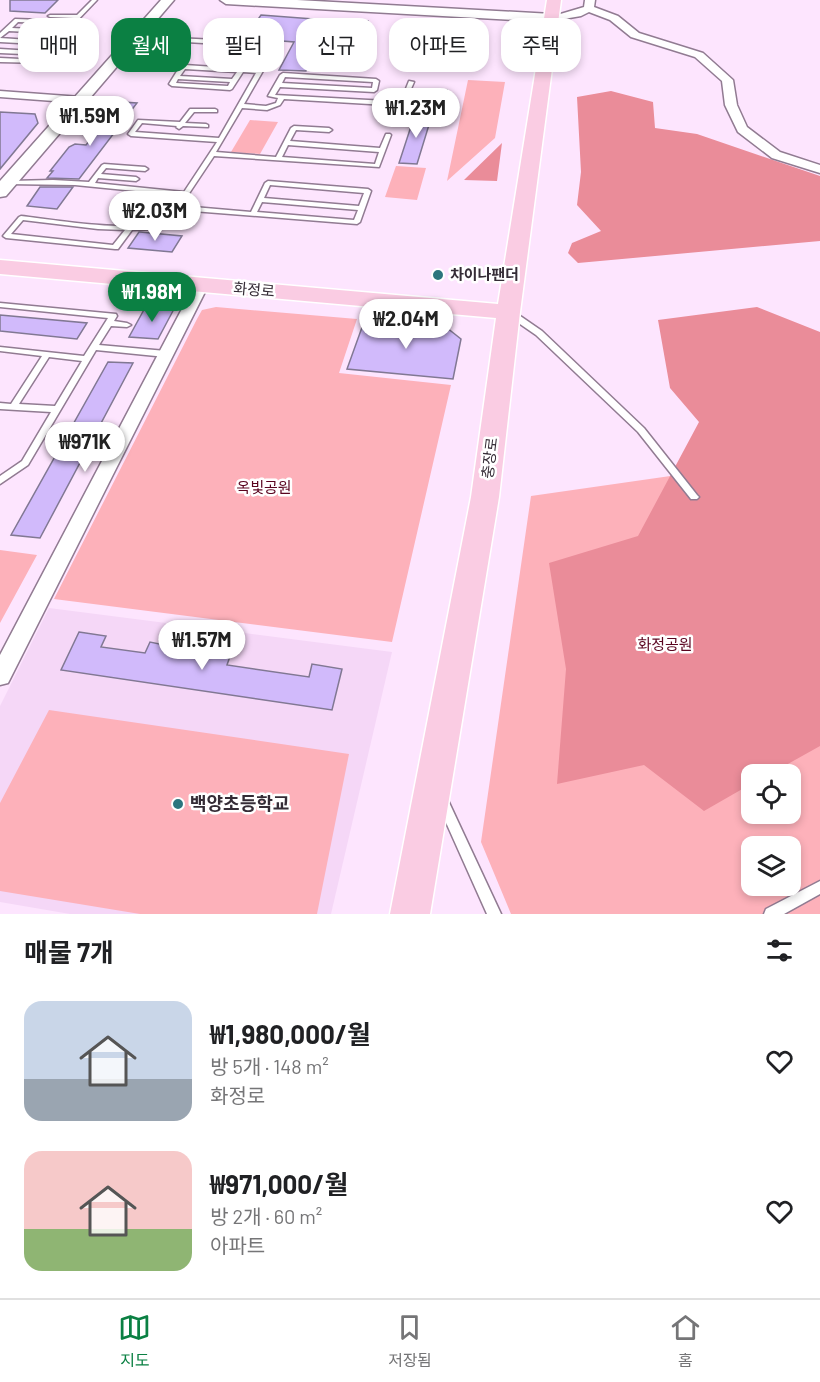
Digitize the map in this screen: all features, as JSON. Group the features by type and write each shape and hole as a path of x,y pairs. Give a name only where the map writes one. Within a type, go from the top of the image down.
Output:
{"main road":[{"name":"충장로","path":"410,914 485,497 508,312 553,9"},
{"name":"화정로","path":"0,267 508,312"}],"street":[{"path":"153,18 168,0"},
{"path":"226,0 553,9 577,14 590,4 614,18 635,35 674,45 699,55 727,80 731,105 742,129 776,155 820,169"},
{"path":"3,186 111,66"},
{"path":"0,94 81,100"},
{"path":"0,676 201,286"}],"lane":[{"path":"0,38 23,15 79,17 95,0"},
{"path":"7,29 18,30"},
{"path":"0,38 18,40"},
{"path":"0,51 18,52"},
{"path":"0,60 18,61"},
{"path":"180,72 172,84 230,88 240,72"},
{"path":"129,229 115,247 6,236 21,218 129,229 156,225 171,219 213,154 260,72"},
{"path":"370,102 376,81 283,75 271,96 282,97 387,103 405,96 411,82"},
{"path":"278,85 374,90"},
{"path":"307,98 312,87"},
{"path":"241,106 267,108 278,104 282,97"},
{"path":"173,137 192,110 215,111"},
{"path":"206,126 140,121 131,134 221,140"},
{"path":"278,159 294,128 329,130"},
{"path":"213,154 377,166 388,135"},
{"path":"286,143 383,150"},
{"path":"90,185 104,166 145,169"},
{"path":"97,176 136,179"},
{"path":"3,186 31,181 186,194"},
{"path":"178,208 253,214 357,222 368,191 268,183 253,214"},
{"path":"260,200 362,208"},
{"path":"0,305 112,316 25,463 1,482"},
{"path":"508,312 539,333 641,430 694,497"},
{"path":"108,324 127,325"},
{"path":"94,347 166,354"},
{"path":"0,349 87,359"},
{"path":"14,406 47,354"},
{"path":"0,406 57,409"},
{"path":"435,784 494,914"},
{"path":"771,914 820,887"}],"shaded area":[{"name":"백양초등학교","path":"49,608 392,652 331,914 70,914 0,902 0,706"}],"green space":[{"path":"468,80 505,82 495,138 447,181"},
{"path":"611,91 653,102 655,128 697,134 820,176 820,241 578,263 568,253 572,243 601,231 577,205 581,172 577,97"},
{"path":"250,120 278,122 260,154 231,152"},
{"path":"502,143 497,181 464,180"},
{"path":"396,166 426,168 417,200 385,197"},
{"name":"옥빛공원","path":"216,307 357,319 339,373 451,385 392,642 54,599 197,319 202,310"},
{"path":"757,307 820,332 820,746 788,764 741,764 741,790 704,811 644,765 557,784 566,669 549,563 638,536 699,422 670,388 658,320"},
{"name":"화정공원","path":"761,463 820,482 820,914 511,914 481,842 531,496"},
{"path":"0,550 37,555 0,623"},
{"path":"49,710 349,754 317,914 140,914 0,891 0,803"}],"building":[{"path":"10,0 58,0 45,13 10,11"},
{"path":"261,15 300,18 296,18 296,71 284,70 284,61 294,42 284,41 284,18 259,18"},
{"path":"432,89 447,90 439,114 424,113"},
{"path":"121,102 137,103 79,179 47,178 69,147 75,144 86,145"},
{"path":"0,112 35,114 38,123 0,169"},
{"path":"415,114 432,115 417,164 399,163"},
{"path":"40,187 73,187 57,209 27,206"},
{"path":"139,232 182,236 172,252 128,248"},
{"path":"146,306 174,309 158,339 129,337"},
{"path":"0,315 87,323 77,339 0,331"},
{"path":"365,319 447,328 461,339 453,379 347,369"},
{"path":"108,362 133,363 40,538 11,535"},
{"path":"79,632 106,636 101,647 145,653 150,642 164,645 168,636 234,645 227,665 309,677 312,664 342,669 332,710 61,670"}],"place":[{"name":"차이나팬더","path":"438,275"},
{"name":"백양초등학교","path":"178,804"}]}
